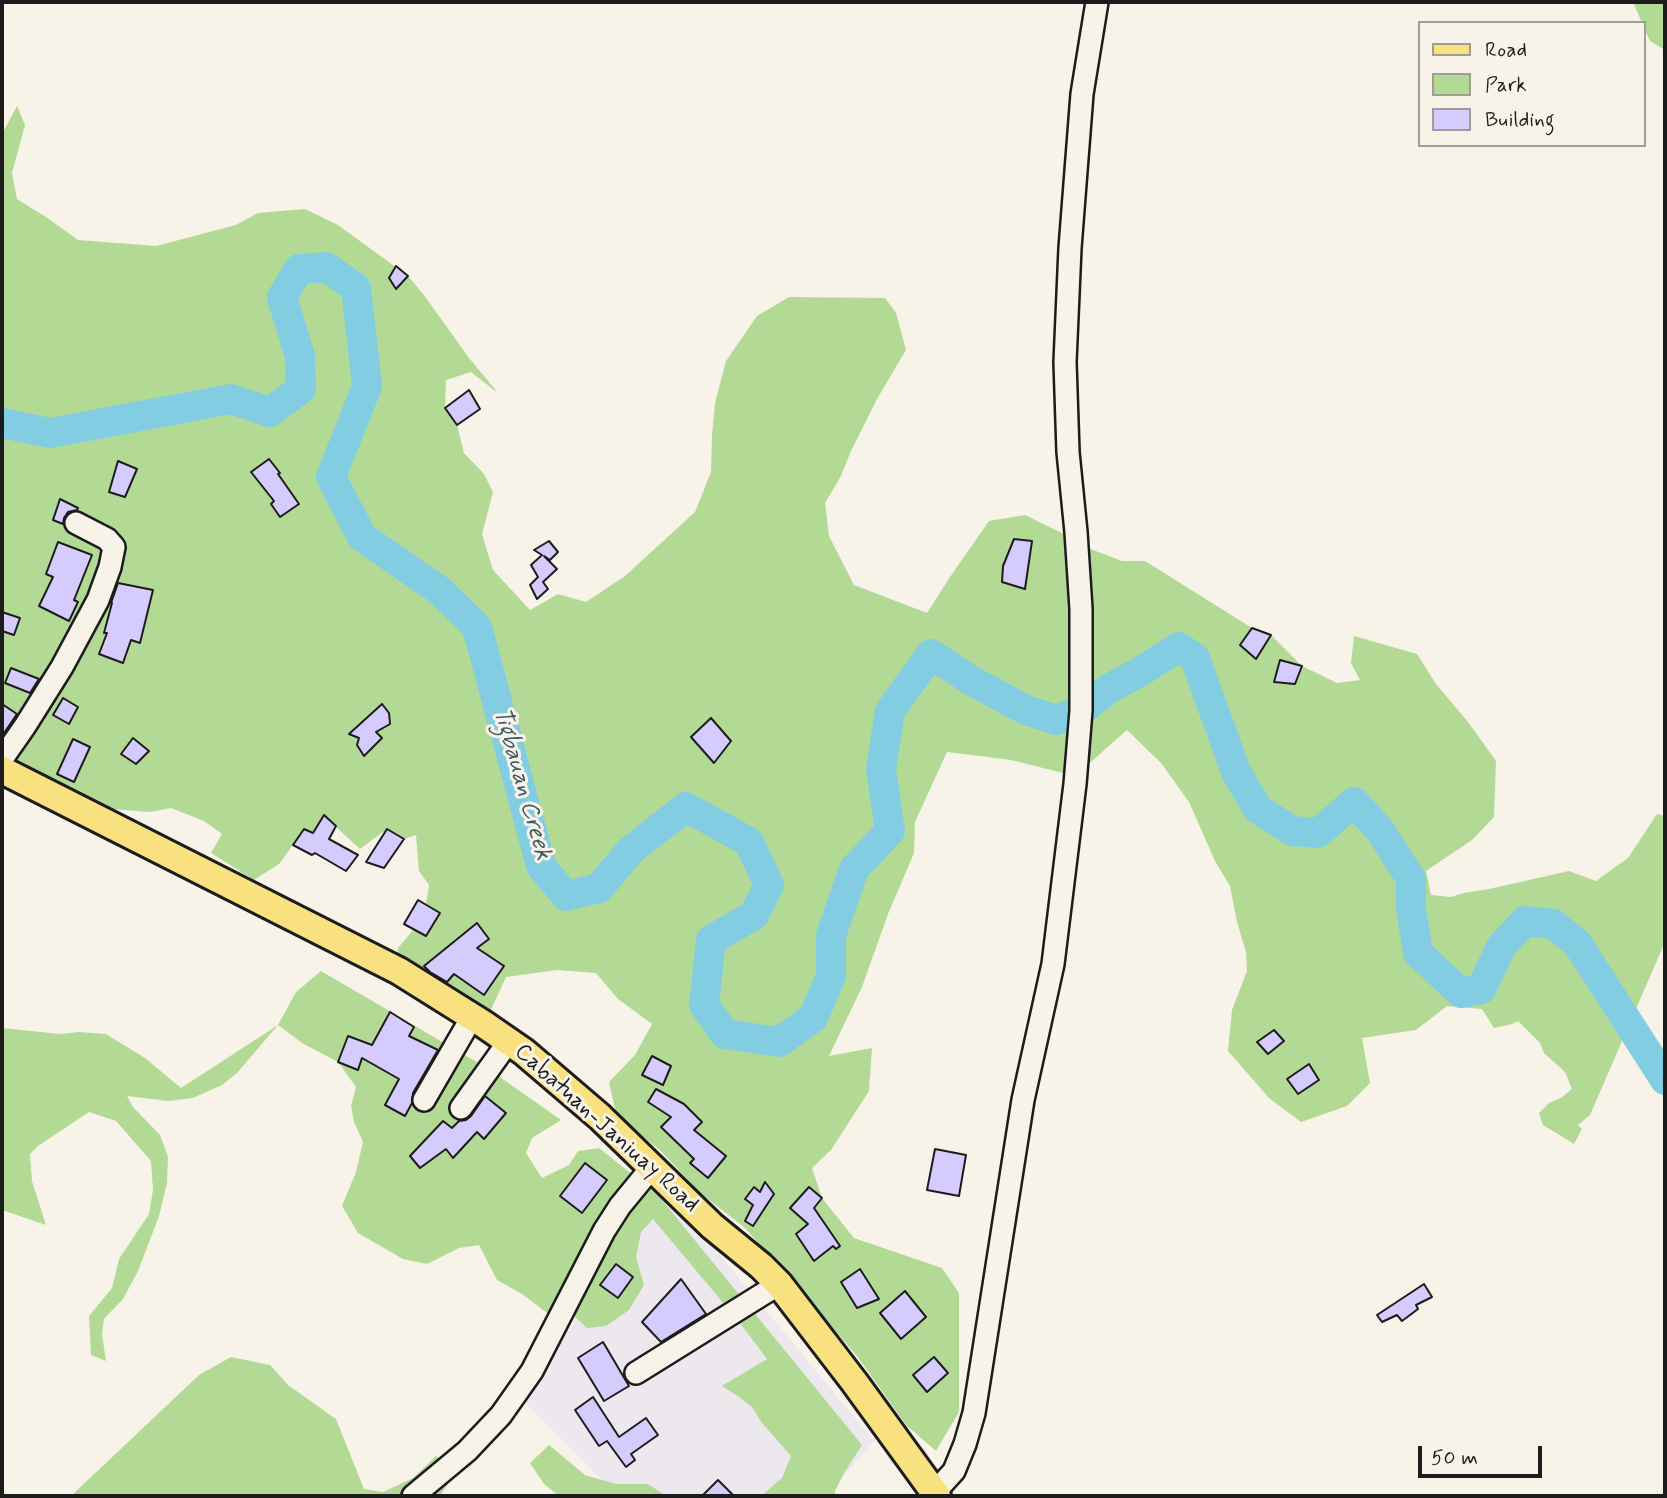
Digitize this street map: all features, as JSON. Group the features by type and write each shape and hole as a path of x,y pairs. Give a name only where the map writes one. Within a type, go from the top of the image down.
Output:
{"main road":[{"name":"Cabatuan-Janiuay Road","path":"2,770 399,971 524,1052 600,1117 712,1226 779,1284 936,1495"}],"street":[{"path":"936,1495 954,1471 974,1413 1023,1100 1053,964 1073,797 1081,711 1081,608 1068,452 1065,362 1070,248 1082,94 1097,2"},
{"path":"2,759 62,667 99,600 110,567 114,547 107,539 76,523"},
{"path":"424,1100 472,1017"},
{"path":"461,1108 509,1041"},
{"path":"413,1496 467,1451 501,1415 532,1371 604,1231 620,1206 652,1167"},
{"path":"636,1373 779,1284"}],"shaded area":[{"path":"663,1186 874,1441 827,1496 617,1496 523,1400"}],"green space":[{"path":"1633,2 1665,2 1665,50 1650,41 1646,32 1646,21 1641,21"},
{"path":"17,106 25,125 12,173 17,199 78,240 156,246 236,225 258,213 305,209 338,225 408,276 498,393 471,372 446,380 445,407 457,425 464,453 484,474 493,492 482,534 493,570 530,610 558,594 586,602 625,576 695,512 711,472 715,403 726,361 757,316 789,297 885,298 896,313 906,350 877,399 841,476 825,503 829,536 854,585 927,613 989,521 1025,515 1088,548 1122,561 1145,561 1252,628 1271,635 1302,666 1337,683 1360,680 1351,663 1354,636 1417,654 1436,684 1496,761 1494,817 1472,840 1426,871 1431,895 1451,897 1569,871 1596,881 1628,858 1657,814 1665,816 1665,942 1590,1115 1578,1125 1582,1129 1574,1144 1543,1125 1539,1113 1549,1103 1572,1089 1565,1072 1544,1053 1540,1043 1518,1021 1494,1028 1482,1009 1447,1006 1416,1030 1362,1038 1370,1083 1347,1106 1301,1122 1269,1098 1228,1051 1232,1010 1247,971 1246,952 1230,886 1215,861 1189,802 1161,763 1127,730 1075,776 1011,760 947,752 915,822 914,853 888,914 862,987 829,1056 872,1048 869,1091 831,1150 812,1168 822,1198 854,1238 942,1268 959,1293 959,1412 936,1451 906,1425 857,1356 745,1228 699,1192 660,1150 617,1117 609,1082 635,1055 652,1024 618,999 596,973 557,970 506,977 483,1027 396,965 398,948 414,929 426,936 440,913 426,904 429,885 419,871 416,835 404,839 387,829 360,849 336,827 326,845 323,844 312,855 293,845 279,864 254,880 211,853 222,834 204,821 171,808 150,812 111,809 63,786 2,751 2,134"},
{"path":"321,971 487,1068 561,1120 532,1138 526,1153 542,1178 569,1165 578,1151 599,1148 657,1194 862,1445 844,1473 835,1491 836,1496 761,1496 782,1478 791,1456 762,1423 752,1407 722,1386 767,1359 653,1219 641,1232 636,1257 644,1285 629,1310 606,1326 587,1328 574,1316 551,1316 522,1294 497,1280 479,1245 459,1248 427,1264 403,1259 358,1233 342,1206 356,1172 363,1142 354,1122 351,1106 356,1087 338,1062 302,1043 278,1025 296,992"},
{"path":"278,1025 237,1073 222,1085 193,1098 168,1101 127,1096 133,1107 160,1135 168,1157 167,1183 159,1216 138,1271 123,1299 104,1319 102,1334 106,1361 91,1355 89,1316 112,1288 119,1259 149,1214 153,1190 151,1161 116,1121 89,1112 30,1154 32,1181 46,1225 2,1210 2,1028 60,1034 106,1034 145,1058 181,1088"},
{"path":"231,1357 270,1365 288,1385 336,1419 364,1489 383,1492 413,1478 436,1456 453,1476 440,1496 71,1496 199,1375"},
{"path":"549,1445 585,1475 616,1484 648,1484 665,1495 559,1496 544,1484 530,1463"}],"building":[{"path":"396,266 408,276 396,289 389,278"},
{"path":"469,390 480,409 457,425 445,408"},
{"path":"269,459 299,504 280,517 271,504 274,501 251,472"},
{"path":"118,461 137,469 125,497 109,492"},
{"path":"60,499 78,508 68,512 63,524 53,520"},
{"path":"1014,539 1032,541 1025,589 1002,582 1003,566"},
{"path":"549,541 558,552 550,560 544,556 557,569 543,582 548,589 537,599 530,585 538,577 531,565 542,555 534,550"},
{"path":"58,542 92,555 74,600 78,602 69,621 39,606 53,577 46,574"},
{"path":"118,583 153,590 140,643 131,640 123,663 99,654 107,633 104,633"},
{"path":"2,612 20,618 14,635 2,631"},
{"path":"1252,628 1271,635 1256,659 1240,645"},
{"path":"1280,660 1302,666 1295,684 1274,682"},
{"path":"11,668 39,679 30,693 5,683"},
{"path":"63,698 78,707 69,724 53,715"},
{"path":"2,704 17,714 2,736"},
{"path":"382,704 389,713 390,724 376,732 382,738 364,756 357,745 359,738 349,734"},
{"path":"711,718 731,741 714,763 691,737"},
{"path":"133,738 149,751 136,764 121,754"},
{"path":"73,739 90,747 74,782 57,774"},
{"path":"324,815 336,826 329,839 358,855 346,871 315,853 312,855 293,845 304,829 313,833"},
{"path":"387,829 404,839 384,868 366,862"},
{"path":"418,900 440,913 426,936 404,924"},
{"path":"477,923 489,939 477,948 504,966 484,995 454,974 447,982 424,966"},
{"path":"390,1012 414,1027 409,1036 438,1050 413,1093 412,1103 405,1116 385,1105 399,1079 362,1058 358,1070 338,1062 348,1036 372,1045"},
{"path":"1274,1030 1284,1041 1268,1054 1257,1042"},
{"path":"652,1056 671,1066 663,1085 642,1075"},
{"path":"1309,1064 1319,1080 1298,1094 1287,1079"},
{"path":"656,1089 684,1104 702,1122 694,1130 726,1156 708,1178 690,1163 694,1159 661,1127 671,1117 648,1102"},
{"path":"485,1096 506,1113 484,1139 477,1132 453,1158 446,1149 420,1168 410,1156 443,1121 452,1128 459,1121 471,1116"},
{"path":"935,1149 966,1155 959,1196 927,1190"},
{"path":"585,1163 607,1180 582,1213 560,1196"},
{"path":"765,1182 774,1194 753,1226 745,1221 753,1205 745,1199 754,1187 760,1192"},
{"path":"809,1187 822,1198 814,1208 840,1246 836,1249 833,1246 814,1261 796,1234 808,1224 790,1208"},
{"path":"616,1264 633,1277 618,1298 600,1285"},
{"path":"860,1269 879,1299 857,1308 841,1282"},
{"path":"681,1279 706,1314 661,1342 642,1322"},
{"path":"1424,1284 1432,1297 1416,1305 1418,1309 1402,1321 1397,1315 1382,1322 1377,1315"},
{"path":"905,1291 926,1317 901,1339 880,1313"},
{"path":"603,1342 629,1386 604,1401 578,1358"},
{"path":"934,1357 948,1373 927,1392 913,1375"},
{"path":"593,1397 619,1437 646,1418 658,1435 631,1454 635,1460 626,1467 607,1441 599,1446 575,1410"},
{"path":"718,1480 734,1496 702,1496"}],"waterway":[{"name":"Tigbauan Creek","path":"2,423 50,433 231,399 270,412 301,389 300,356 282,297 299,269 326,267 356,288 367,386 331,477 362,537 439,590 477,627 541,866 566,896 599,888 631,850 686,807 749,842 769,885 754,915 711,940 704,1005 725,1034 779,1042 813,1018 831,976 831,935 854,869 890,831 881,769 890,711 931,654 972,681 1026,710 1056,720 1080,711 1110,688 1179,647 1195,658 1236,772 1258,809 1292,831 1318,833 1354,802 1379,829 1411,879 1411,909 1418,953 1461,993 1481,989 1501,947 1525,921 1553,924 1577,943 1665,1080"}]}
